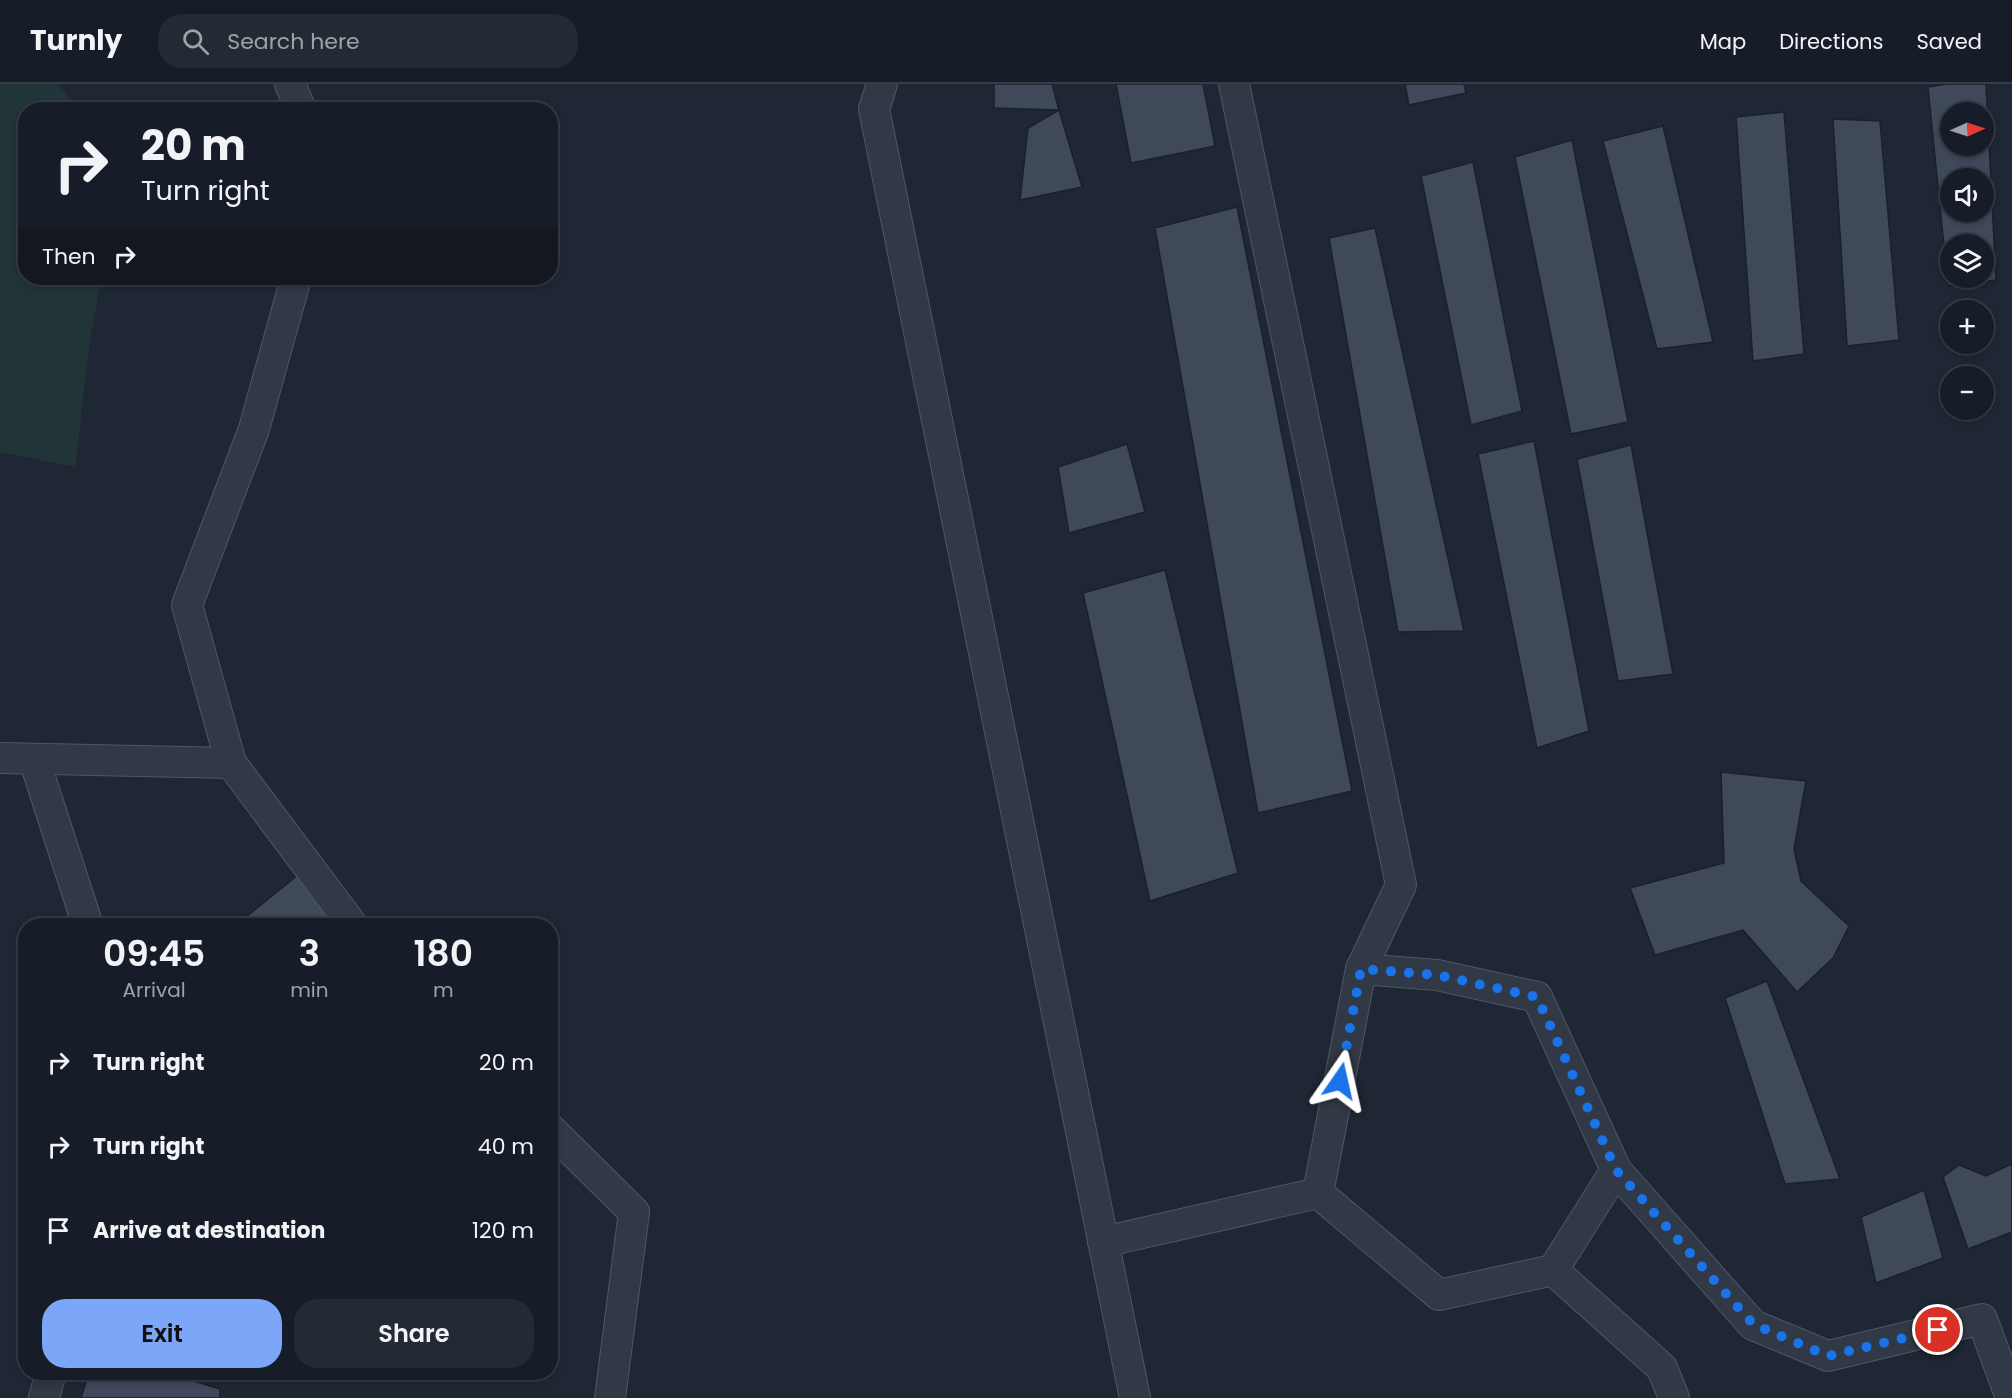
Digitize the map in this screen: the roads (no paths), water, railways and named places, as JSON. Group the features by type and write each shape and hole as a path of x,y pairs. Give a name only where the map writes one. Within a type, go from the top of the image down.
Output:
{"street":[{"path":"290,84 298,102"},
{"path":"882,84 874,109 1135,1398"},
{"path":"1234,84 1401,885 1361,969 1318,1193"},
{"path":"294,285 254,429 186,604 231,763 347,918"},
{"path":"0,758 231,763"},
{"path":"34,759 85,918"},
{"path":"1361,969 1437,975 1537,997 1616,1170 1753,1324 1828,1356 1982,1319 2011,1398"},
{"path":"558,1138 634,1212 610,1398"},
{"path":"1318,1193 1439,1296 1553,1270 1616,1170"},
{"path":"1103,1242 1318,1193"},
{"path":"1553,1270 1662,1368 1674,1398"},
{"path":"44,1398 49,1380"}]}
